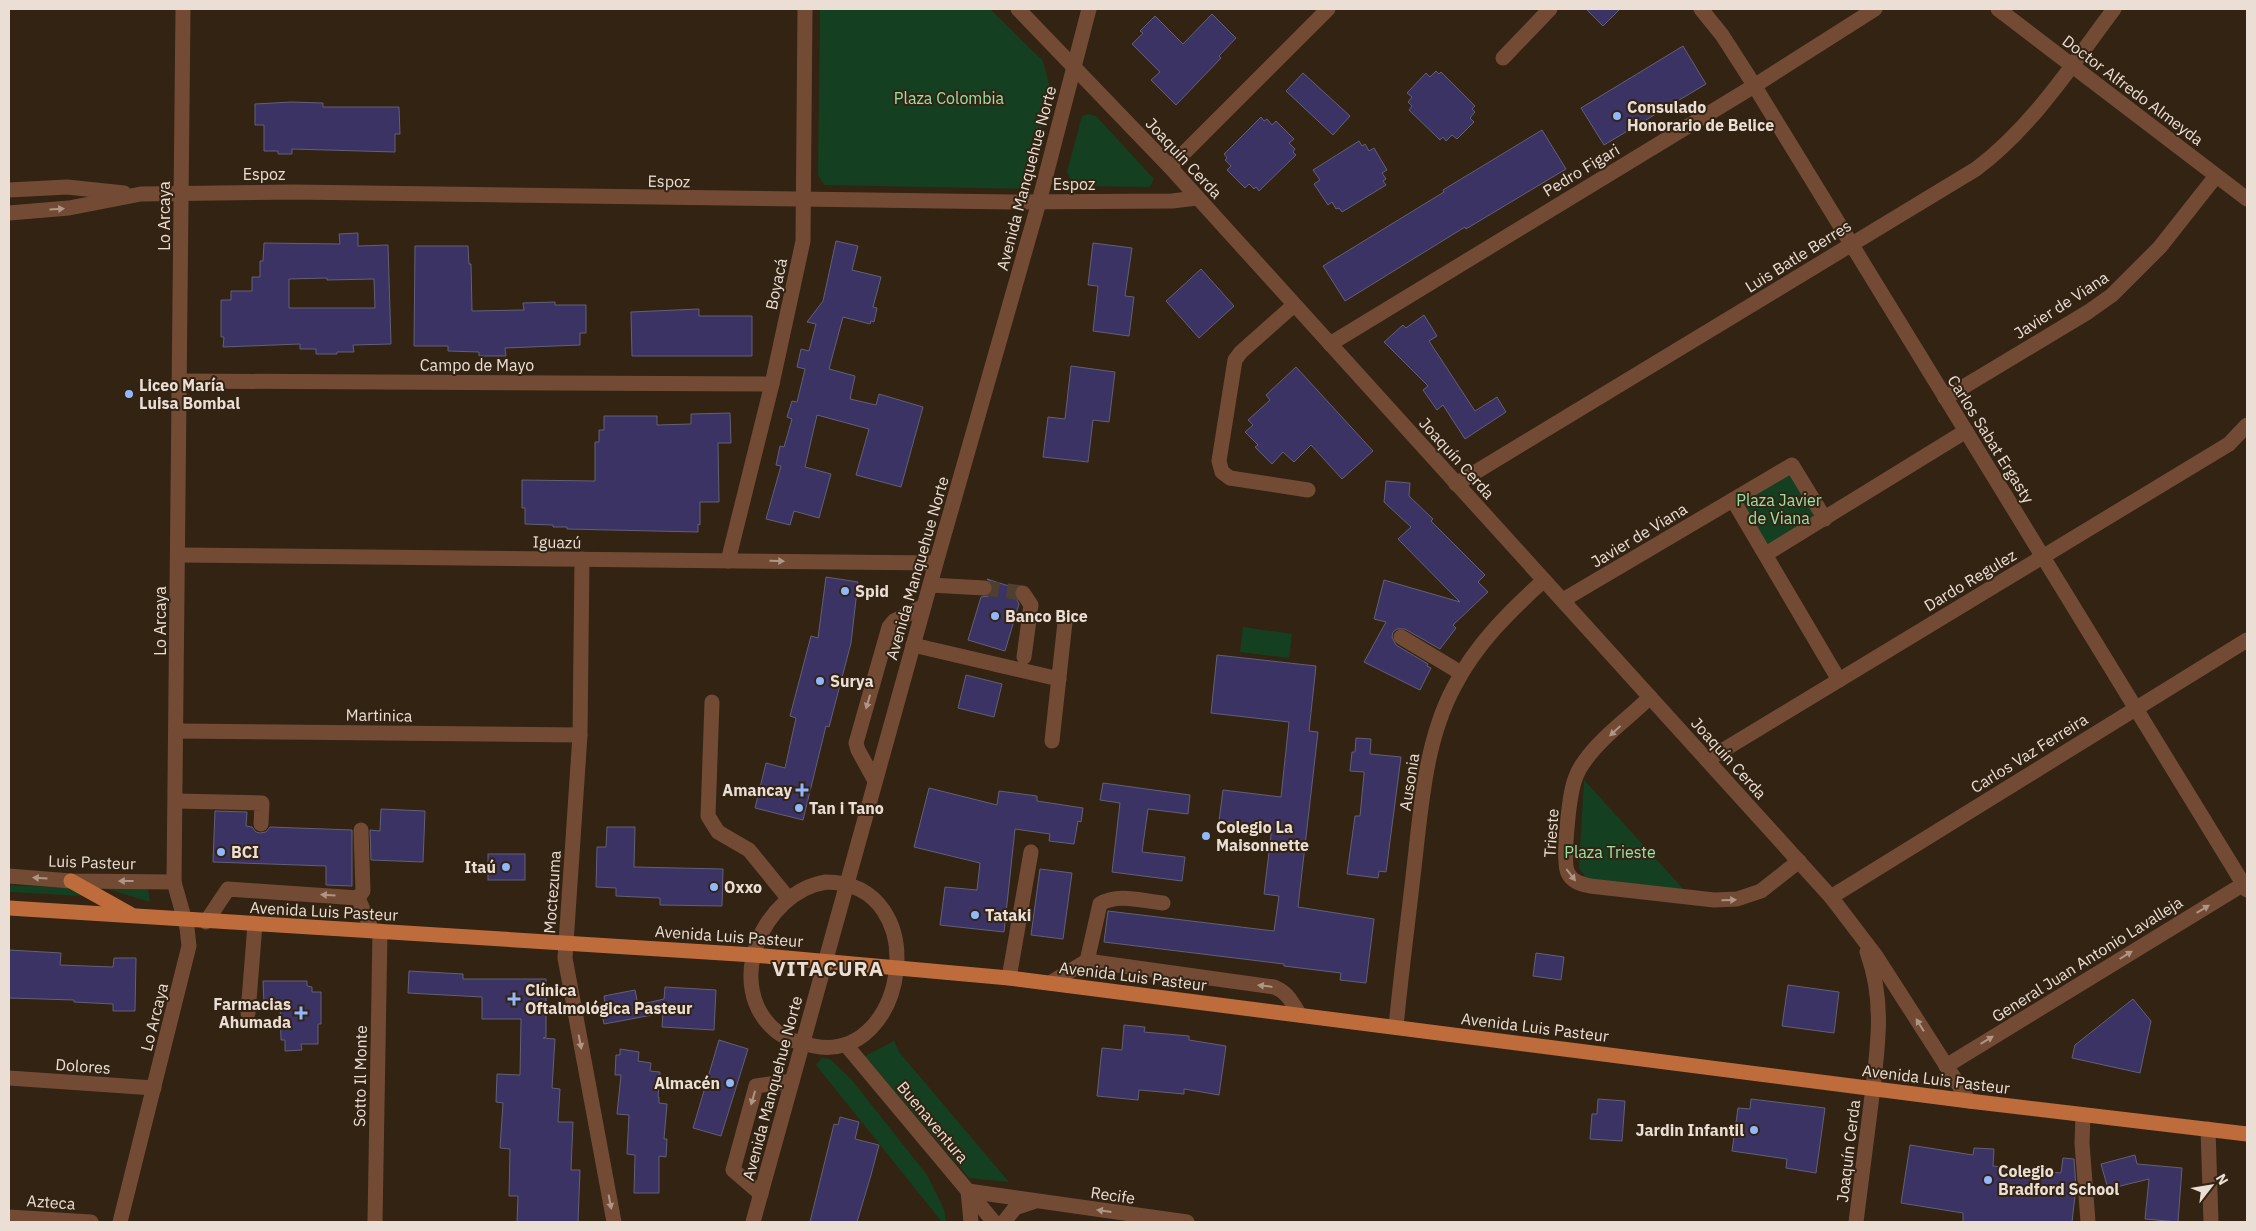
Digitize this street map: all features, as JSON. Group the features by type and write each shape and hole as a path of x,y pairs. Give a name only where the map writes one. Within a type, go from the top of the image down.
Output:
{"main road":[{"path":"71,881 133,916"},
{"name":"Avenida Luis Pasteur","path":"9,908 206,922 566,942 896,966 1009,978 1396,1026 1969,1102 2247,1134"}],"street":[{"name":"Lo Arcaya","path":"120,1222 188,952 189,937 174,882 181,381 183,9"},
{"name":"Boyacá","path":"728,561 772,384 803,241 805,9"},
{"name":"Joaquín Cerda","path":"1018,9 1170,167 1831,897 1886,972 1969,1102"},
{"name":"Avenida Manquehue Norte","path":"753,1222 913,645 1039,202 1089,9"},
{"path":"1170,167 1328,9"},
{"path":"1503,58 1550,9"},
{"name":"Carlos Sabat Ergasty","path":"1701,9 1722,35 1754,86 2135,708 2246,885"},
{"name":"Pedro Figari","path":"1330,344 1754,86 1875,9"},
{"name":"Doctor Alfredo Almeyda","path":"1998,9 2247,199"},
{"name":"Luis Batle Berres","path":"1456,484 1950,186 1993,156 2034,114 2114,9"},
{"name":"Javier de Viana","path":"1945,398 2088,312 2112,295 2160,247 2216,176"},
{"name":"Espoz","path":"9,190 67,187 141,194"},
{"name":"Espoz","path":"9,213 69,208 141,194 181,192 1039,202 1172,201 1197,198"},
{"path":"1294,305 1235,360 1219,461 1222,472 1230,478 1308,490"},
{"name":"Campo de Mayo","path":"181,381 772,384"},
{"name":"Dardo Regulez","path":"1707,760 2229,444 2247,425"},
{"path":"1766,554 1826,519 1966,431"},
{"name":"Javier de Viana","path":"1562,600 1792,465 1826,519"},
{"path":"1734,500 1840,680"},
{"name":"Iguazú","path":"178,555 936,563"},
{"name":"Moctezuma","path":"582,559 580,735 566,942 566,973 614,1222"},
{"name":"Ausonia","path":"1396,1026 1417,839 1431,750 1443,711 1461,673 1494,628 1544,580"},
{"path":"930,585 984,588"},
{"path":"1023,593 1031,605 1024,657"},
{"path":"875,781 856,743 889,627 894,621 924,606"},
{"path":"1052,740 1065,622"},
{"path":"1401,637 1461,673"},
{"name":"Carlos Vaz Ferreira","path":"1831,897 2247,640"},
{"path":"913,645 1059,679"},
{"name":"Trieste","path":"1650,698 1592,752 1579,769 1572,790 1567,833 1565,862 1569,876 1574,881 1590,886 1726,900 1748,897 1761,890 1799,861"},
{"path":"712,702 708,816 718,832 749,850 788,898"},
{"name":"Martinica","path":"177,731 580,735"},
{"path":"176,801 262,803 261,824"},
{"path":"358,898 363,891 361,830"},
{"path":"1009,978 1031,852"},
{"name":"Luis Pasteur","path":"9,876 71,881 174,882"},
{"path":"826,882 846,884 874,898 888,916 896,939 896,966 891,995 882,1014 867,1032 846,1045 822,1048 803,1044 778,1032 757,1008 751,985 754,955 766,926 788,898 796,892 815,884 826,882"},
{"name":"General Juan Antonio Lavalleja","path":"1946,1066 2246,885"},
{"path":"206,922 228,889 358,898"},
{"path":"358,898 376,931"},
{"path":"1087,962 1100,904 1108,899 1120,898 1163,903"},
{"path":"248,1013 255,924"},
{"name":"Sotto Il Monte","path":"375,1222 376,931"},
{"name":"Joaquín Cerda","path":"1856,1222 1877,1062 1879,1013 1876,981 1861,937"},
{"path":"1050,983 1087,962 1274,987 1282,990 1287,995 1300,1014"},
{"name":"Buenaventura","path":"846,1045 994,1222"},
{"name":"Dolores","path":"9,1078 154,1088"},
{"path":"761,1194 733,1170 743,1133 756,1086 792,1081"},
{"path":"2083,1115 2082,1142 2088,1222"},
{"path":"2208,1129 2211,1222"},
{"path":"968,1191 971,1222"},
{"name":"Recife","path":"968,1191 1034,1202 1187,1222"},
{"path":"1004,1222 1015,1208 1034,1202"},
{"name":"Azteca","path":"9,1217 90,1222"}],"green space":[{"name":"Plaza Colombia","path":"820,9 990,9 1043,61 1050,88 1028,189 824,185 818,175"},
{"path":"1088,114 1096,116 1154,179 1150,187 1080,186 1070,179 1067,172 1082,116"},
{"name":"Plaza Javier de Viana","path":"1789,470 1818,518 1769,548 1740,500"},
{"path":"1243,627 1292,634 1289,658 1240,652"},
{"name":"Plaza Trieste","path":"1584,780 1687,893 1587,879 1579,868"},
{"path":"9,885 74,888 84,896 9,892"},
{"path":"101,887 148,889 150,902"},
{"path":"894,1041 899,1052 1009,1182 969,1178 865,1056"},
{"path":"822,1058 830,1059 851,1079 927,1175 944,1209 946,1222 942,1222 816,1065"}],"building":[{"path":"1586,9 1620,9 1603,26"},
{"path":"1212,14 1236,38 1219,56 1221,58 1176,105 1151,80 1160,72 1132,44 1143,33 1140,31 1155,16 1183,44"},
{"path":"1683,46 1706,84 1604,145 1581,108"},
{"path":"1436,71 1439,74 1441,72 1475,106 1472,109 1475,112 1470,118 1474,122 1457,139 1452,135 1446,141 1443,137 1440,140 1409,110 1412,106 1408,102 1412,97 1407,93 1426,73 1430,77"},
{"path":"1303,73 1350,116 1333,135 1286,91"},
{"path":"323,103 323,107 399,107 400,134 395,134 395,152 292,149 292,154 278,154 278,151 264,151 264,125 255,125 255,104"},
{"path":"1261,117 1264,121 1267,119 1272,125 1276,121 1294,139 1289,143 1295,149 1293,152 1296,155 1259,191 1256,187 1254,189 1249,184 1245,188 1227,170 1231,166 1225,160 1227,158 1224,154"},
{"path":"1542,130 1566,169 1466,229 1465,227 1345,301 1323,266"},
{"path":"1359,141 1362,146 1365,144 1369,151 1374,148 1387,170 1382,173 1386,179 1383,181 1386,185 1342,212 1339,208 1336,209 1332,202 1328,205 1314,184 1320,180 1313,170"},
{"path":"358,233 358,246 388,245 391,344 353,345 354,352 337,352 337,354 316,354 316,349 300,349 300,344 223,347 224,337 221,337 221,300 231,300 231,291 252,291 252,277 260,277 260,261 263,261 264,243 340,244 339,234","holes":["327,278 327,280 374,279 375,308 289,308 289,279"]},
{"path":"836,241 858,246 852,270 881,277 873,307 877,308 874,322 871,321 870,324 843,317 829,369 855,376 850,399 876,405 879,394 923,407 901,487 856,475 869,429 817,415 805,467 831,474 819,518 794,511 790,525 766,519 781,466 776,465 780,446 784,447 792,419 787,417 792,401 797,402 805,369 797,367 801,349 809,351 816,324 807,322 823,301"},
{"path":"1093,243 1132,248 1125,296 1134,297 1129,336 1093,331 1098,286 1088,285"},
{"path":"415,246 468,246 469,264 471,264 472,311 524,310 523,303 555,302 555,305 586,305 586,333 580,333 580,345 505,348 506,356 479,356 479,352 448,351 448,346 414,346"},
{"path":"1201,269 1234,306 1199,338 1166,301"},
{"path":"699,309 699,316 752,316 752,356 632,356 631,312"},
{"path":"1424,315 1437,336 1429,341 1475,411 1497,397 1506,412 1465,439 1443,405 1437,410 1423,390 1428,386 1384,342 1403,325 1406,328"},
{"path":"1071,366 1115,372 1109,422 1093,420 1088,462 1043,457 1048,417 1065,419"},
{"path":"1296,367 1373,451 1342,479 1311,445 1294,462 1283,452 1272,464 1255,447 1258,445 1245,432 1253,425 1248,420 1270,400 1266,395"},
{"path":"730,413 731,443 718,443 719,502 700,502 700,525 698,524 698,532 567,529 567,527 553,527 553,525 525,524 525,508 522,508 522,480 595,481 595,442 599,442 599,430 604,430 604,416 657,416 657,425 691,424 691,414"},
{"path":"1386,481 1410,483 1409,496 1485,575 1478,582 1488,592 1453,625 1456,628 1440,649 1405,629 1397,629 1393,632 1392,637 1396,645 1428,664 1427,666 1431,668 1420,690 1364,662 1386,622 1374,619 1384,580 1460,602 1398,539 1411,527 1384,502"},
{"path":"826,577 858,582 851,643 829,727 826,726 803,820 755,808 766,763 785,768 796,718 790,716 811,636 818,638"},
{"name":"Banco Bice","path":"987,579 1015,588 1014,594 1019,604 1005,651 968,640 981,597 989,596 993,589 992,583"},
{"path":"1217,655 1316,666 1309,731 1318,732 1298,907 1374,919 1366,983 1340,980 1341,973 1284,966 1284,964 1104,942 1108,911 1274,931 1279,896 1264,894 1272,827 1219,821 1223,790 1281,797 1289,722 1211,713"},
{"path":"966,675 1002,684 994,717 958,708"},
{"path":"1356,738 1371,739 1370,754 1401,757 1386,872 1379,871 1378,878 1347,874 1355,816 1360,816 1364,774 1364,772 1350,771 1352,752 1355,752"},
{"path":"1103,783 1190,795 1188,814 1148,809 1142,852 1185,857 1182,881 1112,872 1120,803 1100,800"},
{"path":"929,788 997,805 999,791 1037,796 1037,801 1083,808 1081,822 1078,821 1074,844 1049,841 1050,834 1015,829 1004,932 940,925 945,887 977,890 980,863 914,847"},
{"path":"381,809 425,811 423,862 371,860 370,830 380,831"},
{"path":"215,811 247,812 246,826 252,827 256,832 260,833 266,832 270,827 352,830 352,886 326,885 326,866 213,862"},
{"path":"607,827 635,827 634,867 723,869 722,906 660,905 660,898 616,896 616,888 596,887 597,847 606,847"},
{"name":"Itaú","path":"488,854 525,854 525,880 488,880"},
{"path":"1040,869 1072,873 1063,939 1031,935"},
{"path":"9,950 61,953 60,965 113,967 114,958 136,958 135,1011 113,1011 113,1004 74,1002 74,1000 9,998"},
{"path":"1536,953 1564,957 1561,980 1533,976"},
{"path":"409,971 463,974 463,979 546,979 546,1037 543,1038 555,1039 552,1088 560,1089 558,1122 573,1122 571,1170 580,1170 578,1222 517,1222 518,1196 509,1196 510,1149 500,1148 503,1103 496,1102 497,1074 520,1075 521,1019 482,1019 482,997 408,993"},
{"name":"Farmacias Ahumada","path":"263,981 307,981 307,986 312,987 312,992 321,992 321,1024 318,1024 318,1044 301,1044 302,1050 285,1051 285,1040 281,1040 280,1002 264,1003"},
{"path":"1788,985 1839,992 1834,1033 1782,1026"},
{"path":"665,987 716,990 714,1030 662,1027 663,1013 604,1024 600,1005 605,1004 604,996 635,990 638,1005 664,999"},
{"path":"2133,999 2151,1021 2140,1073 2072,1058 2075,1045"},
{"path":"1124,1025 1145,1027 1144,1032 1189,1036 1189,1040 1226,1046 1219,1095 1184,1089 1184,1094 1139,1090 1138,1100 1097,1096 1102,1048 1122,1050"},
{"path":"719,1040 748,1049 721,1136 693,1128"},
{"path":"620,1049 639,1052 638,1061 651,1063 650,1071 660,1072 658,1097 659,1103 667,1104 664,1139 667,1139 666,1157 659,1156 659,1193 634,1193 635,1155 627,1154 629,1115 617,1114 621,1075 615,1075 616,1055 620,1055"},
{"path":"1598,1099 1625,1101 1622,1141 1590,1139 1592,1114 1597,1114"},
{"path":"1751,1099 1825,1108 1816,1173 1786,1168 1787,1159 1732,1151 1738,1108 1750,1109"},
{"path":"840,1117 859,1122 855,1139 879,1145 871,1175 857,1222 810,1222 834,1124 838,1125"},
{"path":"1910,1145 1973,1155 1974,1148 1994,1149 1993,1166 2061,1173 2063,1158 2074,1159 2076,1187 2072,1222 1963,1222 1963,1213 1901,1203"},
{"path":"2135,1155 2137,1164 2182,1168 2178,1222 2145,1219 2149,1179 2108,1189 2101,1164"}],"tunnel":[{"path":"984,588 1023,593"}],"place":[{"name":"Consulado Honorario de Belice","path":"1617,116"},
{"name":"Liceo María Luisa Bombal","path":"129,394"},
{"name":"Spid","path":"845,591"},
{"name":"Banco Bice","path":"995,616"},
{"name":"Surya","path":"820,681"},
{"name":"Amancay","path":"802,790"},
{"name":"Tan i Tano","path":"799,808"},
{"name":"Colegio La Maisonnette","path":"1206,836"},
{"name":"BCI","path":"221,852"},
{"name":"Itaú","path":"506,867"},
{"name":"Oxxo","path":"714,887"},
{"name":"Tataki","path":"975,915"},
{"name":"Clínica Oftalmológica Pasteur","path":"514,999"},
{"name":"Farmacias Ahumada","path":"301,1013"},
{"name":"Almacén","path":"730,1083"},
{"name":"Jardin Infantil","path":"1754,1130"},
{"name":"Colegio Bradford School","path":"1988,1180"}],"district":[{"name":"VITACURA","path":"828,968"}]}
